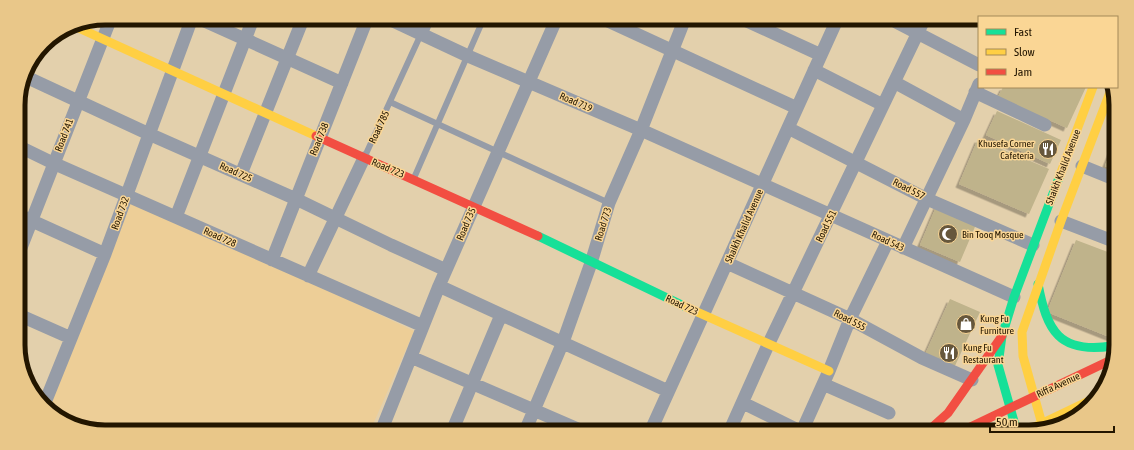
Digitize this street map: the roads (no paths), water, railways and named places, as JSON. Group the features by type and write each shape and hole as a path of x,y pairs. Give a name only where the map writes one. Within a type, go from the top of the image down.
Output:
{"street":[{"name":"Road 741","path":"25,237 108,25"},
{"name":"Road 732","path":"46,399 105,254 189,25"},
{"path":"213,25 342,83"},
{"path":"176,217 251,25"},
{"path":"241,174 301,25"},
{"name":"Road 738","path":"272,260 365,25"},
{"name":"Road 719","path":"401,25 529,83 641,130 763,184"},
{"name":"Road 785","path":"420,34 424,25"},
{"name":"Road 735","path":"384,425 439,286 554,25"},
{"path":"616,25 796,108"},
{"name":"Road 773","path":"528,425 536,410 563,342 591,263 609,203 641,130 682,25"},
{"path":"756,25 821,55"},
{"name":"Shaikh Khalid Avenue","path":"653,425 728,263 796,108 835,25"},
{"path":"908,25 920,28 978,64"},
{"name":"Road 551","path":"732,425 768,345 832,215 920,28"},
{"name":"Road 723","path":"80,29 266,114 474,206 591,263 768,345 829,371"},
{"path":"814,70 884,105"},
{"name":"Road 725","path":"29,78 149,134 296,199 446,270"},
{"path":"894,82 964,120"},
{"path":"903,248 964,120 977,88 1044,125"},
{"name":"Shaikh Khalid Avenue","path":"1016,425 998,365 1002,336 1014,297 1033,245 1093,88"},
{"name":"Shaikh Khalid Avenue","path":"1042,424 1033,397 1023,356 1022,332 1061,221 1108,97"},
{"name":"Road 557","path":"788,128 927,199 1033,245"},
{"name":"Road 728","path":"25,149 423,326"},
{"name":"Road 785","path":"308,276 364,158"},
{"path":"1082,166 1109,177"},
{"name":"Road 543","path":"763,184 1014,297"},
{"path":"25,217 105,254"},
{"path":"1061,221 1109,239"},
{"path":"804,425 829,371 850,319 888,241"},
{"name":"Road 555","path":"728,263 850,319 933,364 972,380"},
{"path":"1038,284 1045,315 1051,326 1066,342 1085,349 1099,349 1109,347"},
{"path":"439,286 668,391"},
{"path":"455,425 501,315"},
{"path":"25,318 71,338"},
{"path":"935,425 948,413 1002,336"},
{"path":"410,357 569,425"},
{"name":"Riffa Avenue","path":"976,425 1107,362"},
{"path":"823,384 889,413"},
{"path":"742,403 788,425"},
{"path":"1043,423 1084,403"}],"lane":[{"path":"413,179 481,25"},
{"name":"Road 785","path":"364,158 420,34"},
{"path":"390,102 609,203"}],"place":[{"name":"Khusefa Corner Cafeteria","path":"1048,149"},
{"name":"Bin Tooq Mosque","path":"948,234"},
{"name":"Kung Fu Furniture","path":"966,324"},
{"name":"Kung Fu Restaurant","path":"949,353"}]}
